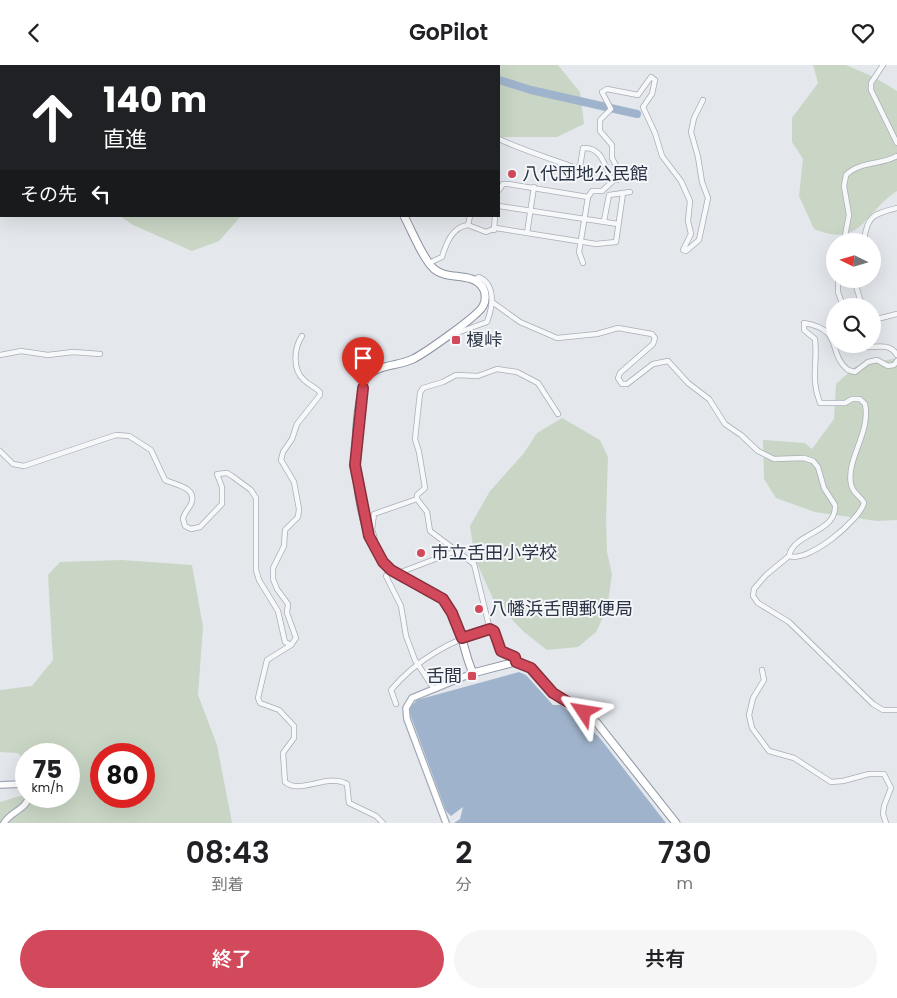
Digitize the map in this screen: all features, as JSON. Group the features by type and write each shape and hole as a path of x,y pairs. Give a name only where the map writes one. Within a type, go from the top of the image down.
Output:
{"highway":[{"path":"405,217 429,263 440,273 473,280 480,284 484,291 485,301 483,307 451,333 413,359 376,369 365,379 355,465 366,524 376,549 394,572 443,599 452,613 473,673 516,662 531,668 553,693 597,723 676,823"}],"main road":[{"path":"446,823 405,711 408,702 412,698 473,673"},
{"path":"0,785 15,784"},
{"path":"4,823 9,816 20,808"}],"street":[{"path":"883,65 871,83 871,90 897,143"},
{"path":"584,263 579,256 588,197 592,191 605,189 620,177 620,170 612,158 612,145 600,131 600,120 611,109 602,93 607,89 638,95 651,77 656,80 643,107 655,133 662,156 681,181 688,195 690,234 683,249 690,250 700,237 701,225 708,204 692,132 694,118 704,100"},
{"path":"500,140 518,149 552,158 576,168 580,167 583,148 590,147 600,155 610,177 614,180"},
{"path":"846,233 849,215 844,186 846,175 871,163 897,156"},
{"path":"500,188 503,184 508,184 588,197"},
{"path":"527,233 534,187"},
{"path":"604,221 609,195 630,192"},
{"path":"429,263 442,257 445,244 457,230 468,225 486,232 494,229 596,244 616,242 623,193"},
{"path":"500,205 618,224"},
{"path":"865,233 867,224 873,216 897,208"},
{"path":"468,225 470,217"},
{"path":"494,229 495,217"},
{"path":"451,333 454,334 487,321 492,301 490,286 488,281 479,277 473,280"},
{"path":"492,301 520,322 557,337 597,334 618,328 652,334 655,338 654,344 620,373 618,378 622,384 627,384 657,362 668,361 688,383 709,399 725,424 741,435 758,451 774,459 804,458 813,461 818,467 824,488 835,505 835,512 818,530 796,542 790,549 789,556 758,585 753,593 754,600 789,623 873,704 884,710 897,710"},
{"path":"881,318 897,314"},
{"path":"789,556 797,558 811,553 857,516 864,503 852,488 851,479 854,462 865,430 865,405 860,399 852,399 845,403 820,403 813,378 815,339 804,330 804,323 817,325 826,331 848,370 855,372 868,362 877,360 888,367 894,365 897,361"},
{"path":"302,336 296,351 298,372 303,379 320,392 320,395 297,424 292,439 282,452 281,460 294,483 299,509 298,517 285,530 284,546 272,573 277,589 288,604 287,613 296,639 291,645 267,660 258,698 260,703 278,711 294,726 294,738 283,753 285,782 296,786 334,780 341,781 347,784 349,803 376,816 383,823"},
{"path":"881,346 892,348 897,355"},
{"path":"0,355 21,351 48,355 73,353 100,354"},
{"path":"417,499 417,495 425,488 420,452 415,439 420,393 423,388 444,382 456,375 478,376 497,369 517,372 538,383 558,414"},
{"path":"0,451 13,464 24,466 116,435 129,436 151,450 165,479 184,487 191,493 192,501 182,519 185,526 192,529 200,527 222,504 222,487 217,474 227,473 244,484 251,490 257,501 257,575 278,611 285,641 291,645"},
{"path":"376,549 378,546 372,529 374,514 417,499"},
{"path":"417,499 427,513 430,531 452,545 456,551 474,564 490,629 494,631 501,651 515,657 516,662"},
{"path":"434,689 418,665 406,636 401,606 386,576 456,551"},
{"path":"396,704 391,690 404,675 462,638 490,629"},
{"path":"762,670 764,679 753,698 749,715 752,728 766,747 773,753 802,762 821,777 831,782 869,774 884,774 891,788 884,806 883,814 886,823"}],"green space":[{"path":"500,65 558,65 580,92 584,124 557,137 500,137"},
{"path":"813,65 846,65 874,77 897,91 897,191 886,199 861,225 846,233 827,233 814,229 799,196 803,159 792,142 792,118 818,83"},
{"path":"121,217 240,217 219,241 192,251 133,225"},
{"path":"897,358 897,520 877,521 815,512 776,498 764,479 763,440 805,443 812,449 834,419 836,384 856,366"},
{"path":"562,418 600,440 608,457 607,552 612,574 607,609 596,632 578,647 547,650 524,632 494,601 475,559 470,526 490,491 524,453 537,433"},
{"path":"122,560 192,565 203,627 198,695 217,745 232,823 0,823 0,802 15,797 15,808 80,808 80,743 15,743 15,753 0,752 0,690 32,686 53,660 48,575 60,562"}],"water":[{"path":"519,672 526,675 553,705 561,705 599,737 666,823 454,823 460,819 463,807 451,816 446,811 410,714 410,707 417,700"}],"waterway":[{"path":"500,80 531,90 637,114"}],"place":[{"name":"八代団地公民館","path":"512,174"},
{"name":"榎峠","path":"456,340"},
{"name":"市立舌田小学校","path":"421,553"},
{"name":"八幡浜舌間郵便局","path":"479,609"},
{"name":"舌間","path":"472,676"}],"route":[{"path":"363,388 355,465 357,483 369,536 383,562 396,574 443,599 452,613 462,638 490,629 494,631 501,651 515,657 516,662 531,668 553,693 584,712"}]}
